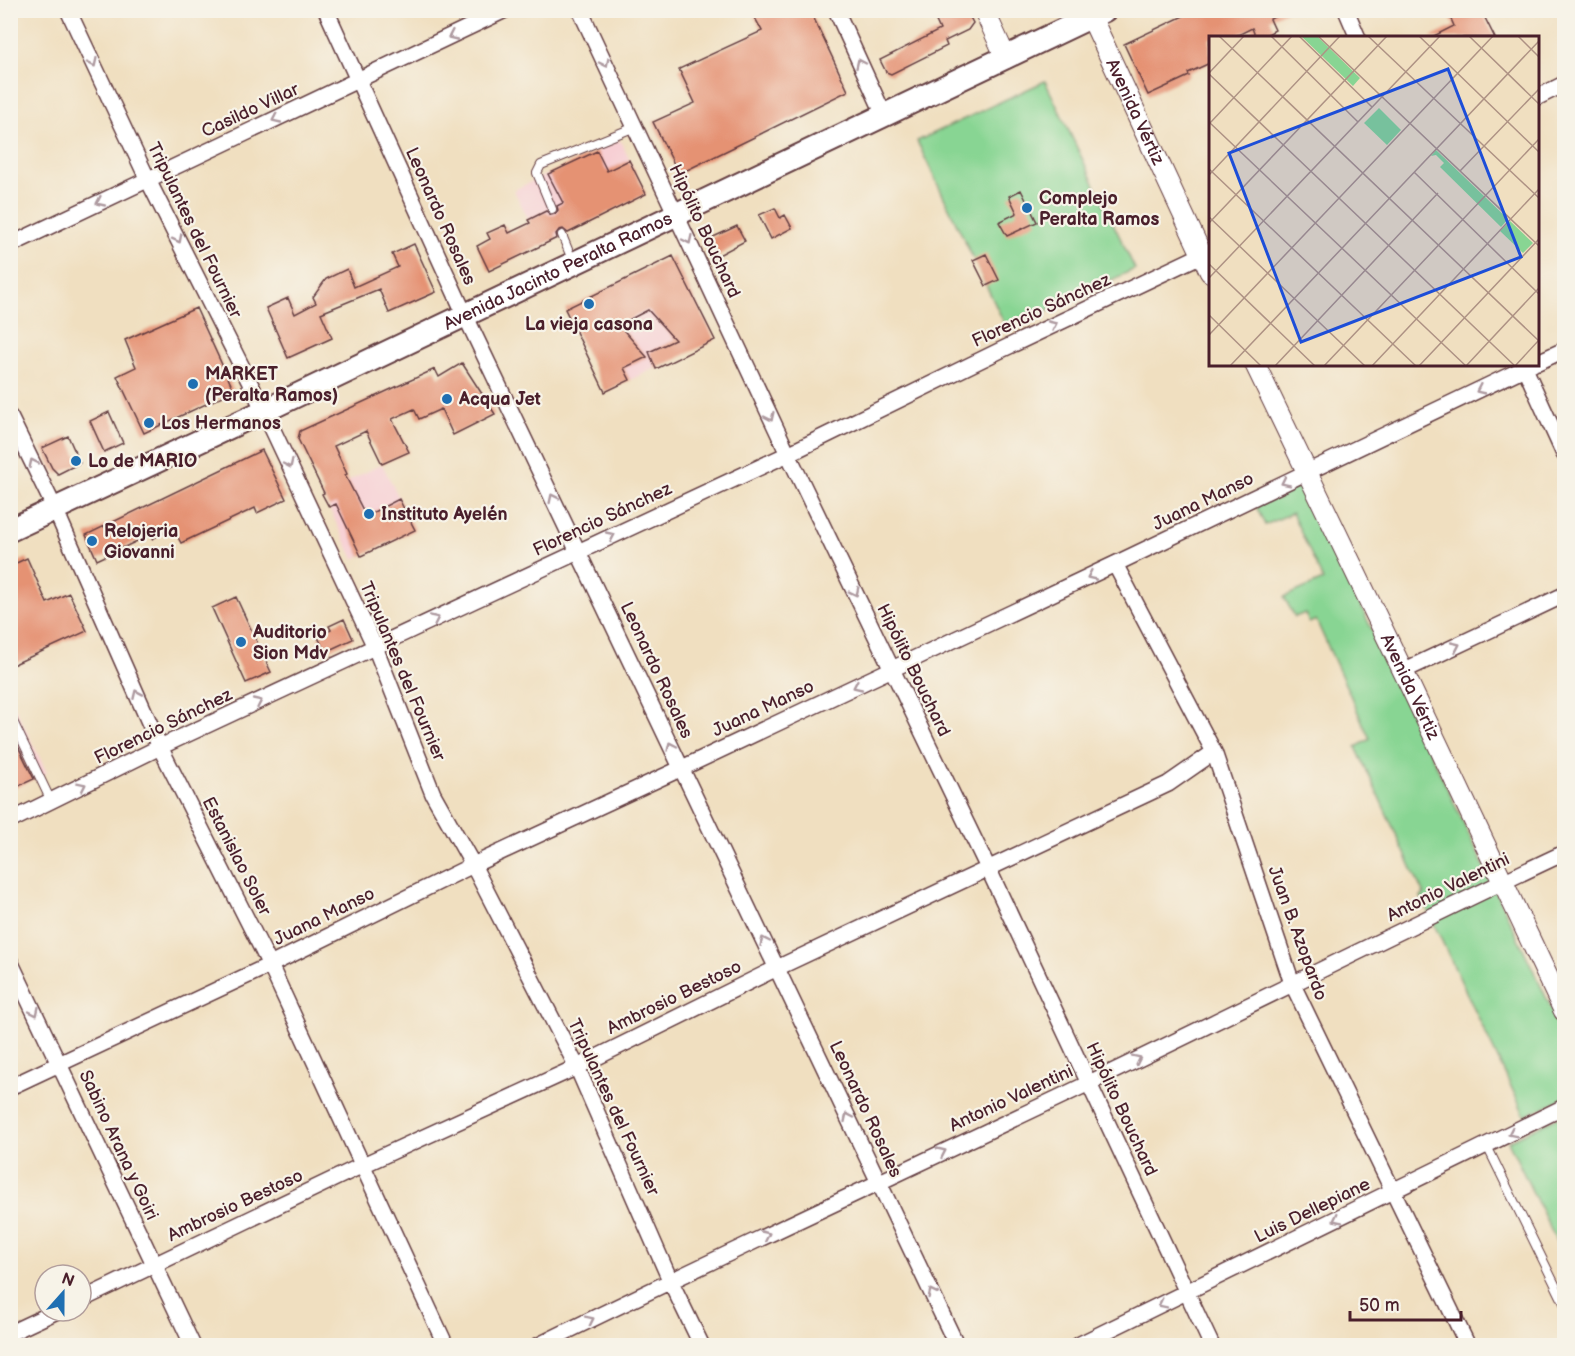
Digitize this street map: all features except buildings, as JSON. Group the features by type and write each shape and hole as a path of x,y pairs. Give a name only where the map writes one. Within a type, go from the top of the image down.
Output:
{"main road":[{"name":"Avenida Jacinto Peralta Ramos","path":"10,530 1006,58 1095,13"}],"street":[{"name":"Tripulantes del Fournier","path":"68,10 148,180 264,411 375,647 433,794 473,865 577,1067 670,1280 702,1346"},
{"name":"Leonardo Rosales","path":"326,10 465,315 957,1346"},
{"name":"Casildo Villar","path":"10,245 505,10"},
{"name":"Hipólito Bouchard","path":"580,10 788,454 988,868 1212,1346"},
{"path":"837,10 884,115"},
{"path":"984,10 1006,58"},
{"path":"1346,10 1357,36"},
{"name":"Avenida Vértiz","path":"1095,13 1208,259"},
{"path":"1539,96 1564,84"},
{"name":"Florencio Sánchez","path":"10,821 160,747 788,454 1000,350 1208,259"},
{"name":"Juana Manso","path":"1539,361 1564,350"},
{"name":"Avenida Vértiz","path":"1256,366 1564,1011"},
{"name":"Juana Manso","path":"10,1088 473,865 1115,564 1528,366"},
{"path":"1530,366 1564,454"},
{"name":"Estanislao Soler","path":"10,417 55,509 160,747 270,964 446,1346"},
{"name":"Juan B. Azopardo","path":"1115,564 1215,752 1292,983 1468,1346"},
{"path":"1403,671 1564,595"},
{"name":"Ambrosio Bestoso","path":"93,1294 363,1165 577,1067 777,968 1168,784 1215,752"},
{"name":"Antonio Valentini","path":"537,1346 670,1280 1088,1083 1564,853"},
{"name":"Sabino Arana y Goiri","path":"10,961 193,1346"},
{"name":"Luis Dellepiane","path":"1076,1346 1564,1107"},
{"path":"10,1333 33,1322"}],"lane":[{"path":"552,209 537,173 541,165 635,127"},
{"path":"562,235 574,263"},
{"path":"10,715 51,801"},
{"path":"1487,1146 1564,1303"}],"shaded area":[{"path":"620,140 646,194 541,246 514,190"},
{"path":"673,256 715,340 630,380 590,297"},
{"name":"Instituto Ayelén","path":"382,464 415,530 354,559 322,494"},
{"path":"10,697 47,773 11,790 10,790"}],"green space":[{"name":"Complejo Peralta Ramos","path":"1045,81 1135,269 1007,329 917,141"},
{"path":"1302,482 1564,1035 1564,1098 1525,1116 1421,897 1424,895 1356,747 1370,739 1316,620 1309,623 1305,613 1295,617 1284,597 1323,580 1292,513 1265,525 1255,504"},
{"path":"1564,1114 1564,1257 1508,1141"}],"place":[{"name":"Complejo Peralta Ramos","path":"1027,208"},
{"name":"La vieja casona","path":"589,304"},
{"name":"MARKET (Peralta Ramos)","path":"193,384"},
{"name":"Acqua Jet","path":"447,399"},
{"name":"Los Hermanos","path":"149,423"},
{"name":"Lo de MARIO","path":"76,461"},
{"name":"Instituto Ayelén","path":"369,514"},
{"name":"Relojeria Giovanni","path":"92,541"},
{"name":"Auditorio Sion Mdv","path":"241,642"}]}
